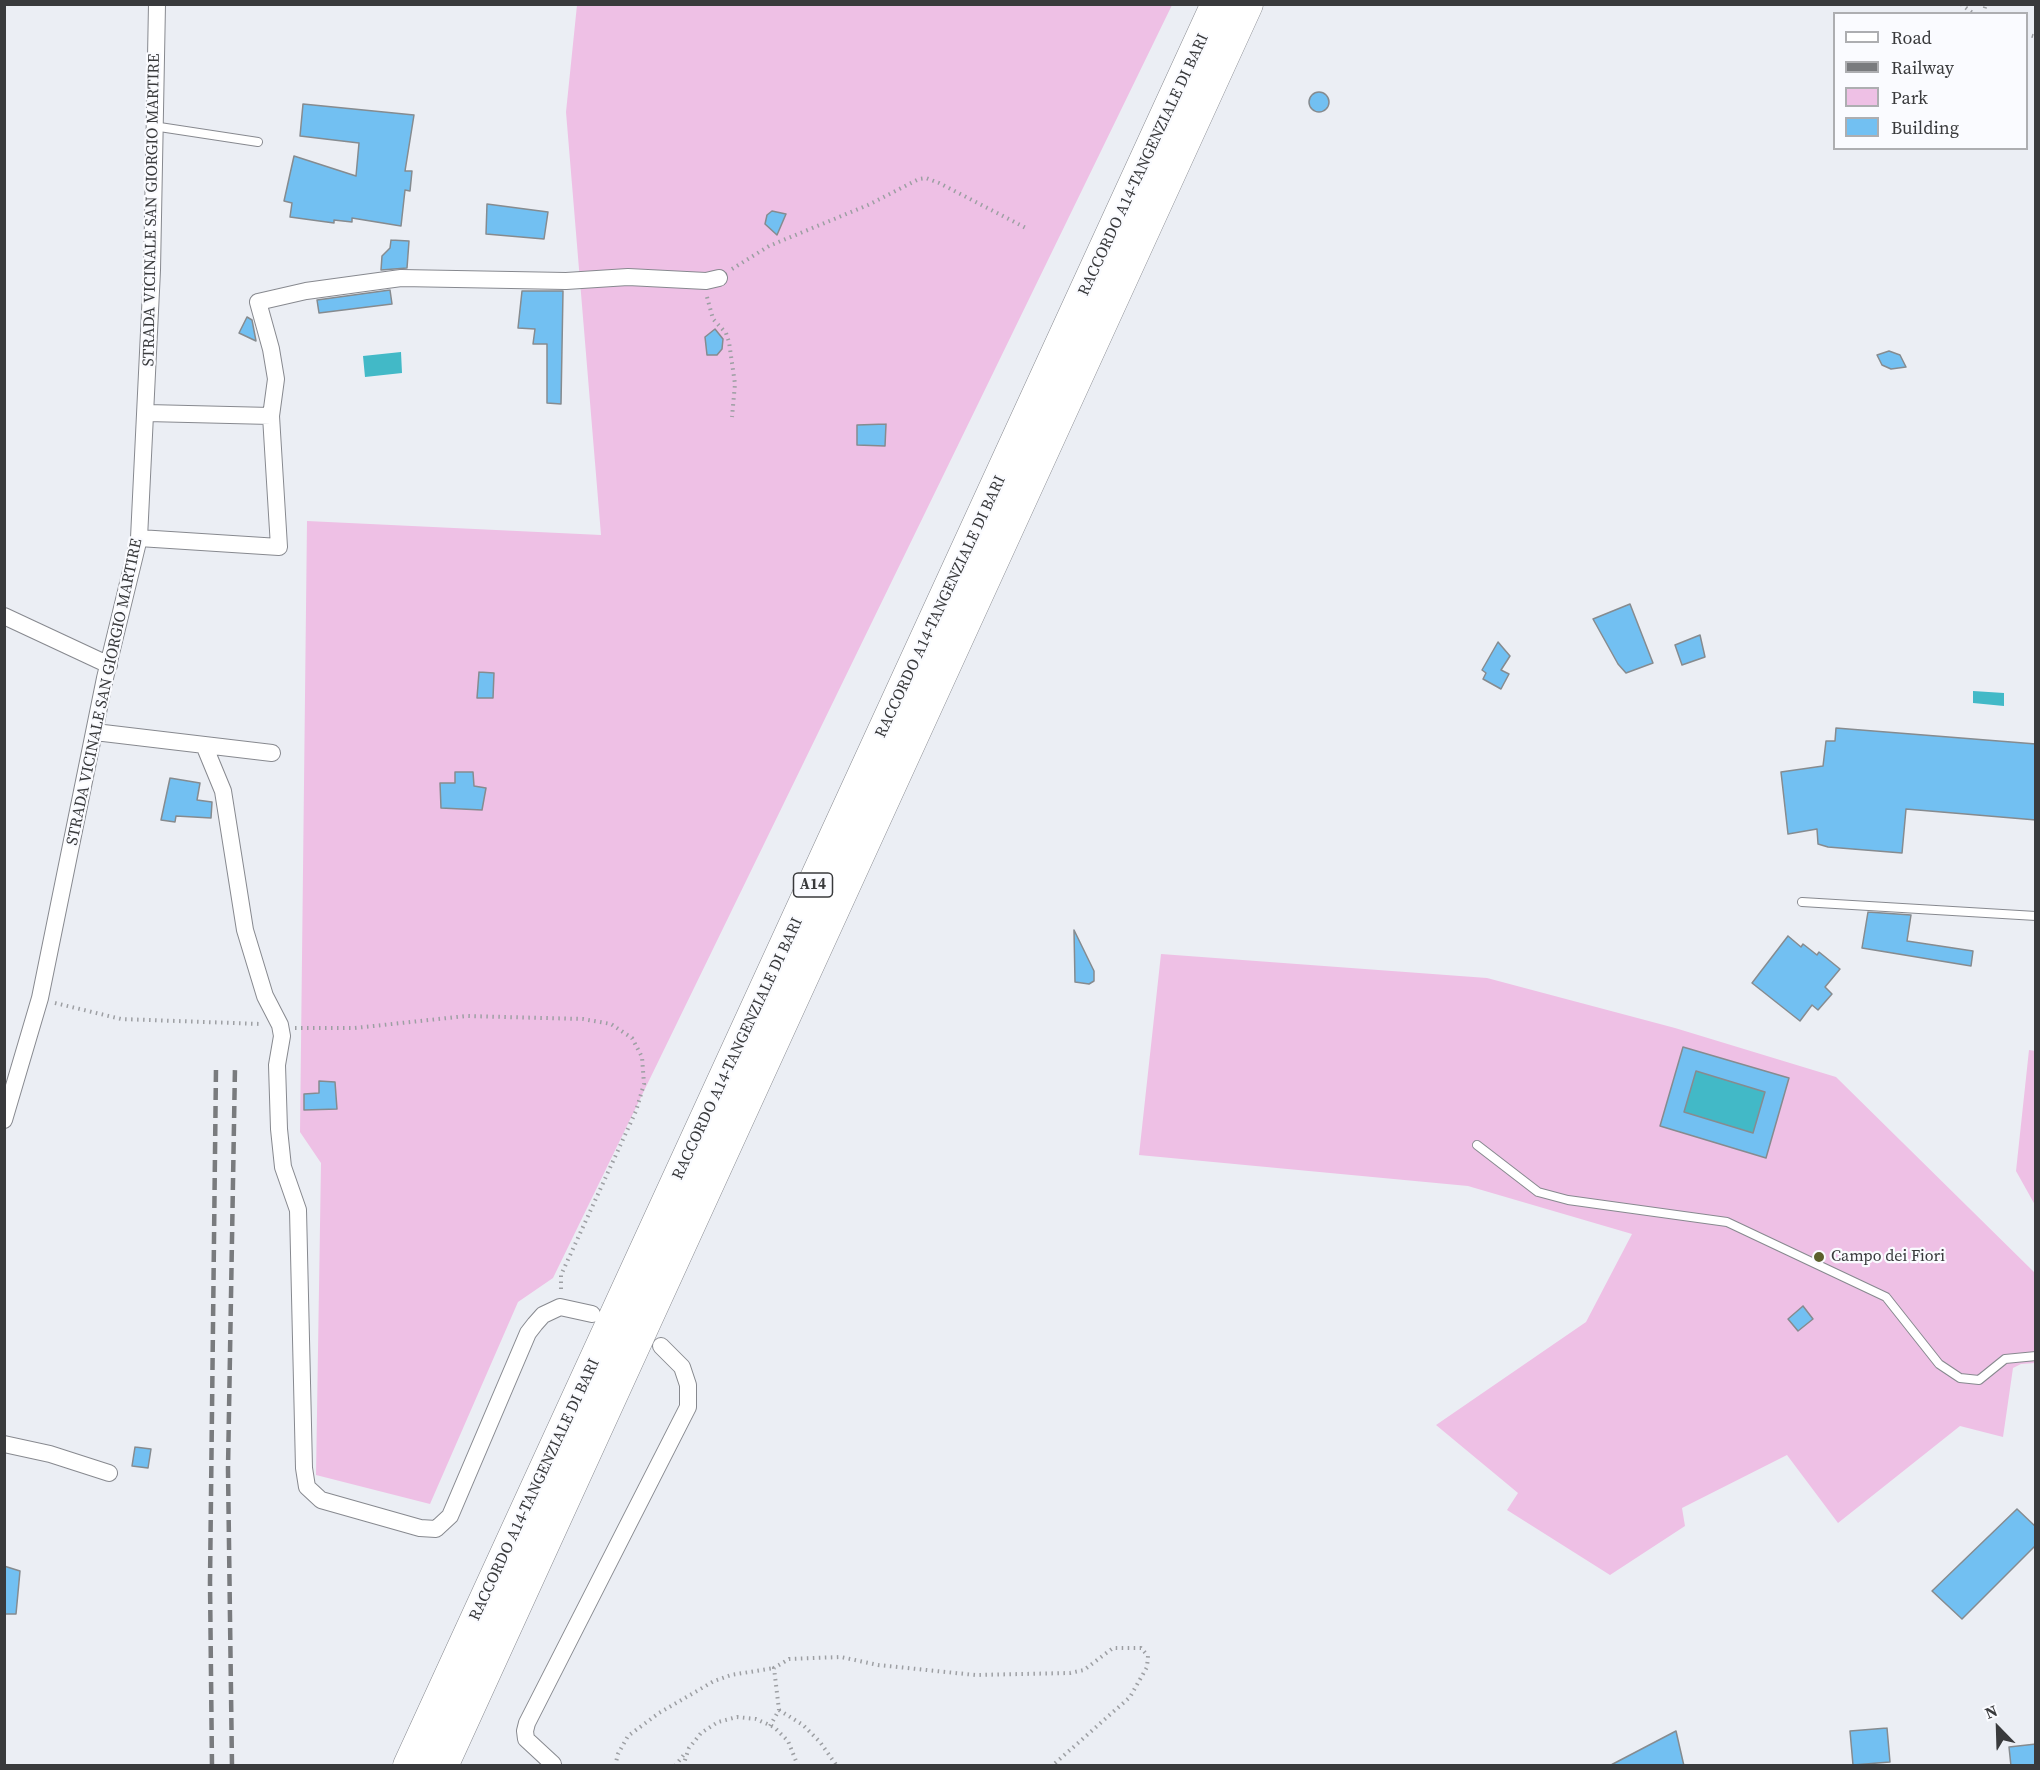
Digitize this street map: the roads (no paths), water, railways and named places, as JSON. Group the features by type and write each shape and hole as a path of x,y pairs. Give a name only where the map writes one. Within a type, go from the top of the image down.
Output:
{"highway":[{"name":"RACCORDO A14-TANGENZIALE DI BARI","path":"409,1766 1217,4"},
{"name":"RACCORDO A14-TANGENZIALE DI BARI","path":"442,1766 1247,4"}],"street":[{"name":"STRADA VICINALE SAN GIORGIO MARTIRE","path":"4,1120 40,998 109,665 139,538 147,414 157,4"},
{"path":"139,538 279,547 271,416 276,380 275,364 258,302 306,291 402,278 566,281 628,277 713,279"},
{"path":"147,414 271,416"},
{"path":"4,616 109,665"},
{"path":"95,732 272,753"},
{"path":"204,745 223,791 245,930 265,996 280,1025 282,1036 277,1065 279,1129 283,1167 298,1210 304,1468 307,1487 321,1500 420,1528 436,1529 450,1516 528,1333 543,1315 560,1307 592,1314"},
{"path":"553,1764 526,1739 527,1723 688,1407 688,1385 682,1367 661,1346"},
{"path":"4,1444 50,1454 110,1473"}],"lane":[{"path":"153,126 258,142"},
{"path":"1802,902 2036,916"},
{"path":"1477,1145 1538,1192 1568,1200 1727,1222 1886,1297 1939,1364 1960,1378 1979,1380 2005,1359 2036,1356"}],"water":[{"path":"401,352 402,373 365,377 363,356"},
{"path":"1973,691 2004,693 2004,706 1973,703"},
{"path":"1696,1071 1765,1092 1753,1133 1684,1112"}],"railway":[{"path":"232,1766 228,1469 235,1067"},
{"path":"212,1766 210,1582 216,1068"}],"place":[{"name":"Campo dei Fiori","path":"1819,1257"}]}
